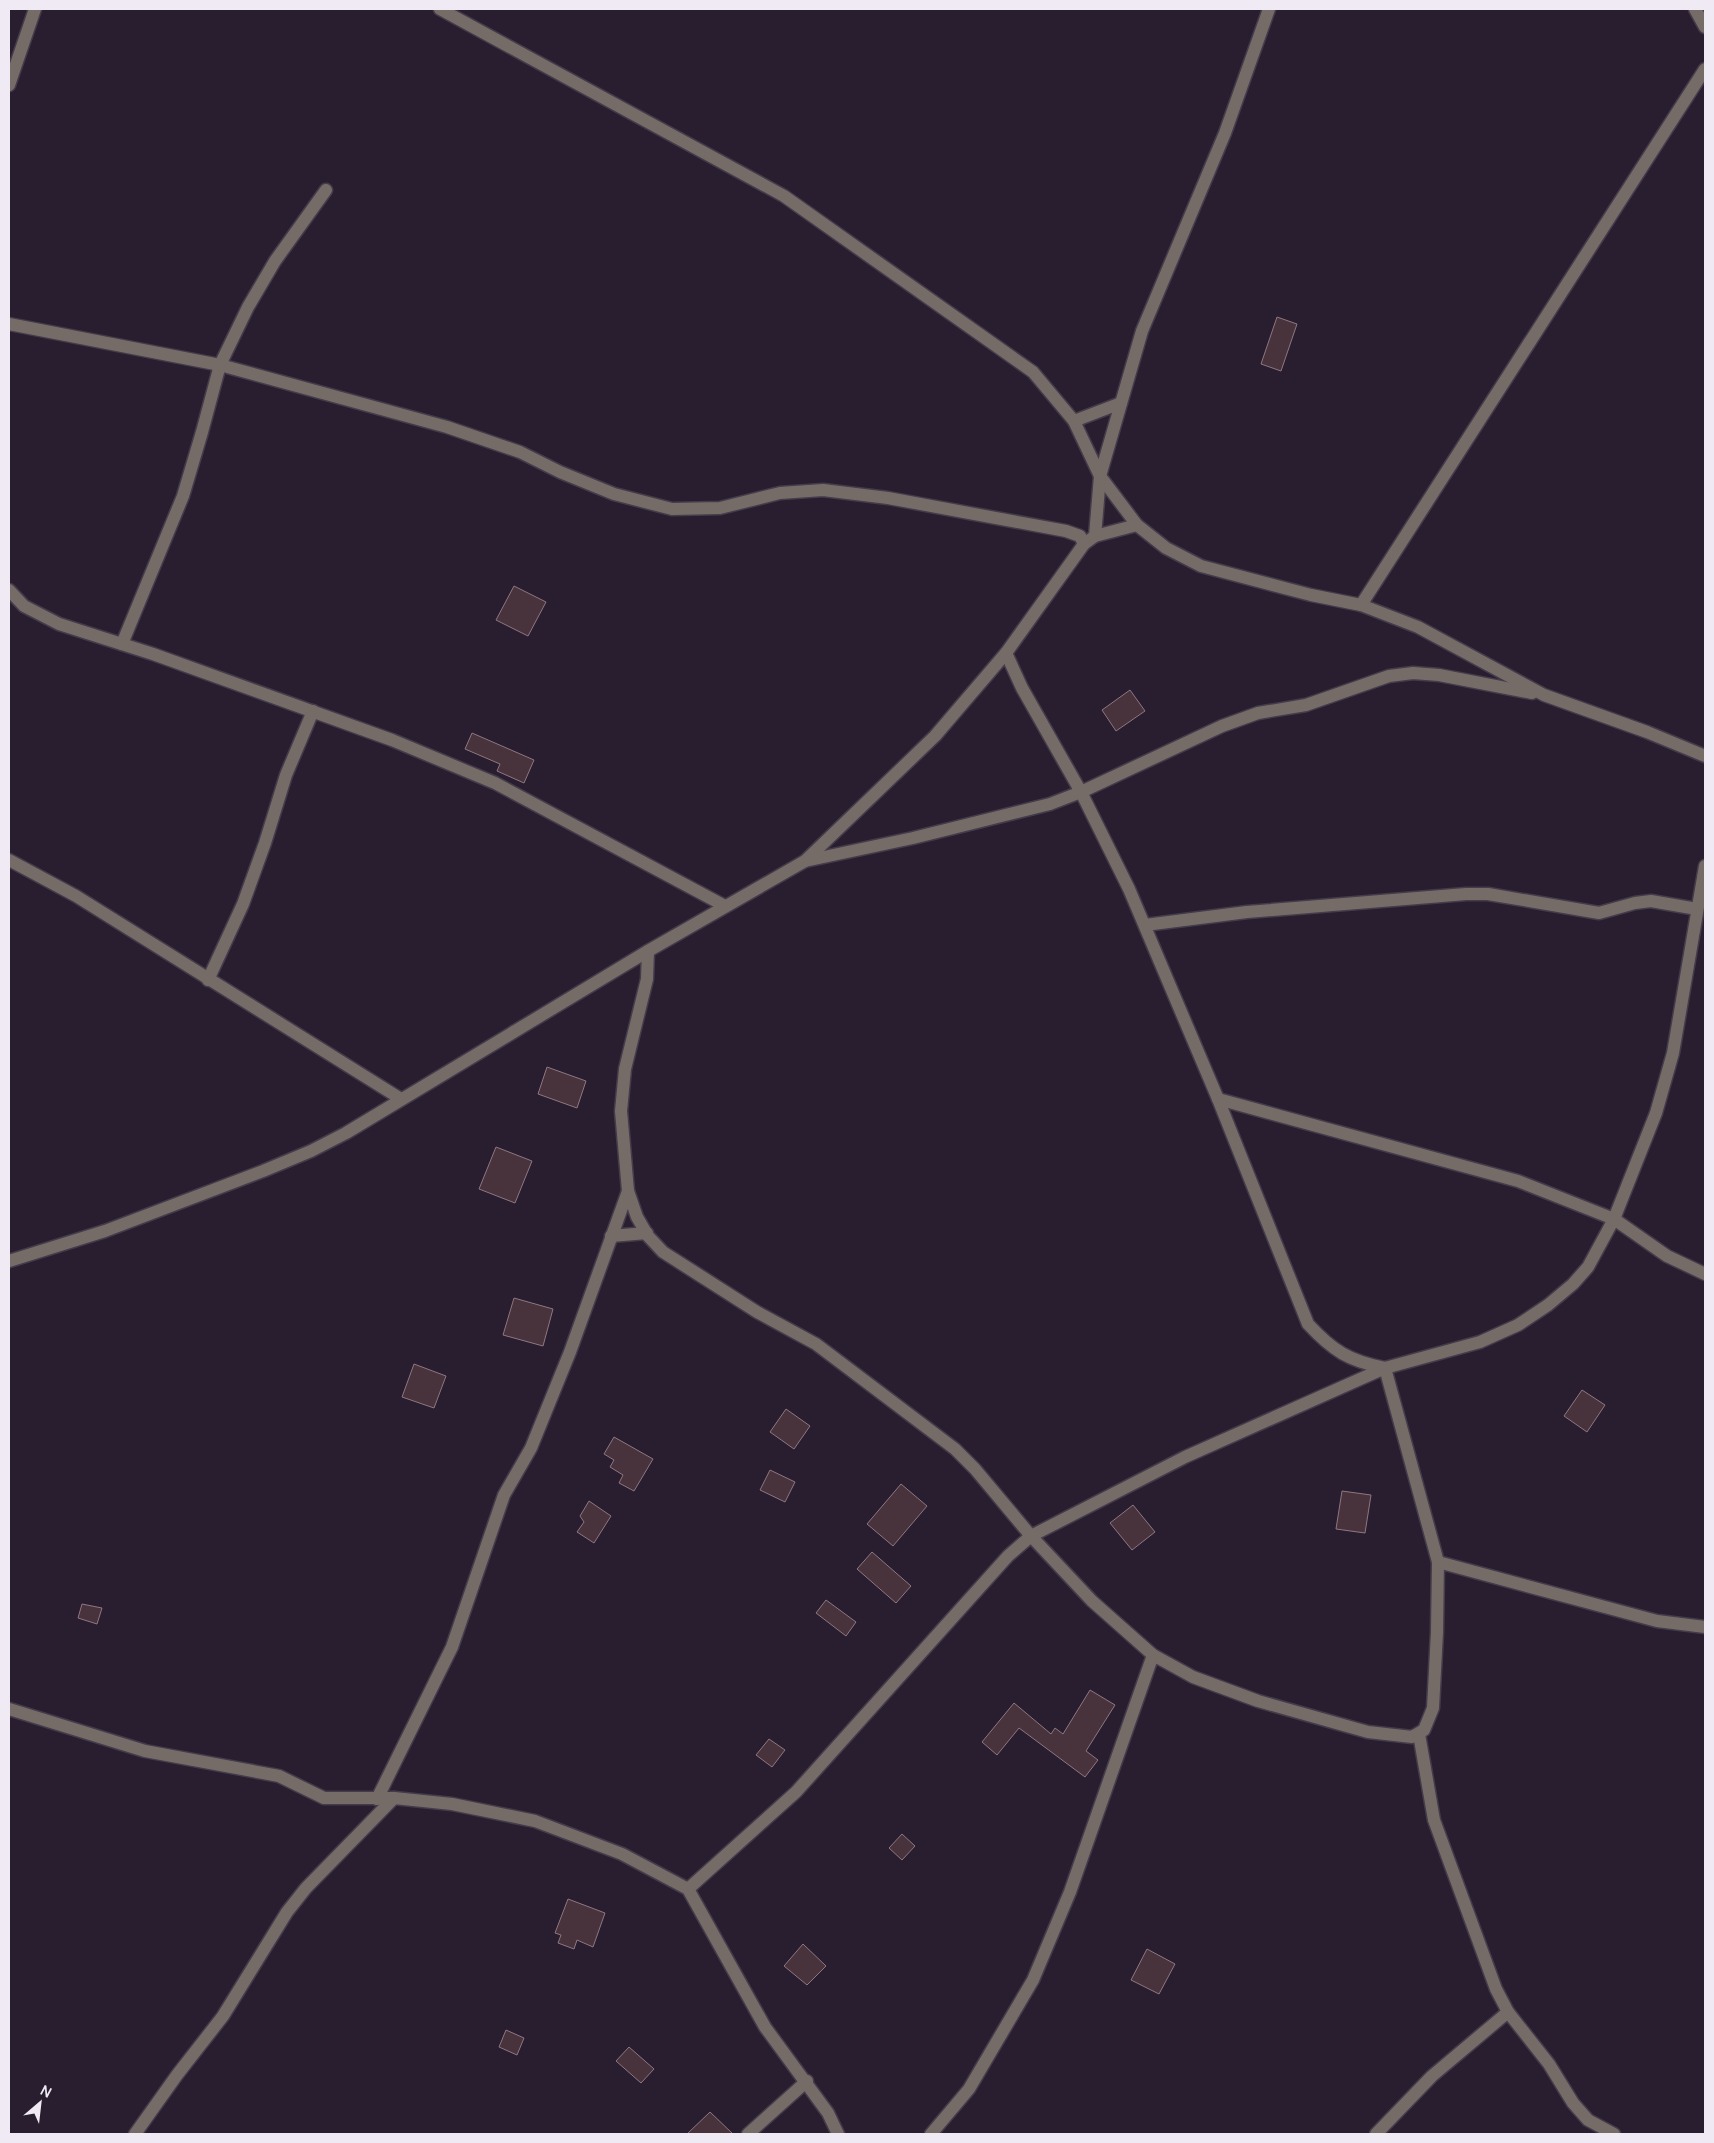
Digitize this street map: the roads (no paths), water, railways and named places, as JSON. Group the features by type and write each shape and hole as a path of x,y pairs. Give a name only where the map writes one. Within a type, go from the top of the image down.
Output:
{"street":[{"path":"9,85 36,9"},
{"path":"440,9 784,196 1033,372 1074,421 1100,476 1138,525 1166,548 1201,566 1311,595 1361,605 1418,627 1544,695 1647,732 1705,756"},
{"path":"1096,536 1100,476 1142,331 1225,133 1269,9"},
{"path":"1695,9 1705,27"},
{"path":"1361,605 1705,69"},
{"path":"122,644 183,496 220,365 248,307 271,269 326,190"},
{"path":"9,324 220,365 447,427 520,452 560,472 614,494 672,509 720,508 780,493 823,490 888,498 1066,530 1080,536 1084,544"},
{"path":"1074,421 1121,404"},
{"path":"9,1261 105,1231 311,1152 346,1133 648,951 805,860 935,736 1006,653 1084,544 1096,536 1138,525"},
{"path":"9,590 24,606 59,624 313,711 392,740 495,783 725,906"},
{"path":"1006,653 1022,688 1081,792 1145,925 1218,1099 1308,1324 1324,1342 1344,1356 1360,1363 1385,1368"},
{"path":"805,860 976,824 1050,804 1081,792 1222,726 1258,713 1306,705 1390,676 1413,673 1439,675 1544,695"},
{"path":"208,980 243,904 265,843 286,775 313,711"},
{"path":"9,860 76,896 401,1099"},
{"path":"688,1888 796,1792 1008,1556 1031,1536 1185,1457 1385,1368 1480,1342 1518,1325 1566,1289 1588,1267 1614,1219 1656,1113 1673,1053 1705,866"},
{"path":"1145,925 1247,912 1466,894 1488,894 1599,913 1635,902 1651,901 1697,909"},
{"path":"648,951 648,979 624,1078 621,1112 628,1191 637,1218 663,1252 757,1312 816,1344 955,1450 975,1469 1031,1536 1092,1601 1153,1655 1193,1677 1258,1701 1368,1732 1412,1737 1419,1734 1428,1724 1433,1708 1438,1562 1385,1368"},
{"path":"1218,1099 1518,1181 1614,1219 1667,1256 1705,1274"},
{"path":"376,1799 452,1647 504,1495 532,1448 570,1352 628,1191"},
{"path":"611,1236 647,1233"},
{"path":"1438,1562 1657,1621 1705,1627"},
{"path":"931,2134 969,2089 1032,1980 1070,1892 1153,1655"},
{"path":"9,1709 145,1751 279,1776 324,1798 394,1798 452,1804 535,1821 622,1854 688,1888 764,2026 807,2081 828,2113 838,2134"},
{"path":"1419,1734 1434,1820 1496,1989 1508,2012 1549,2064 1578,2109 1588,2120 1604,2131 1614,2134"},
{"path":"135,2134 177,2075 223,2016 287,1912 306,1888 394,1798"},
{"path":"1376,2134 1432,2076 1508,2012"},
{"path":"748,2134 807,2081"}]}
